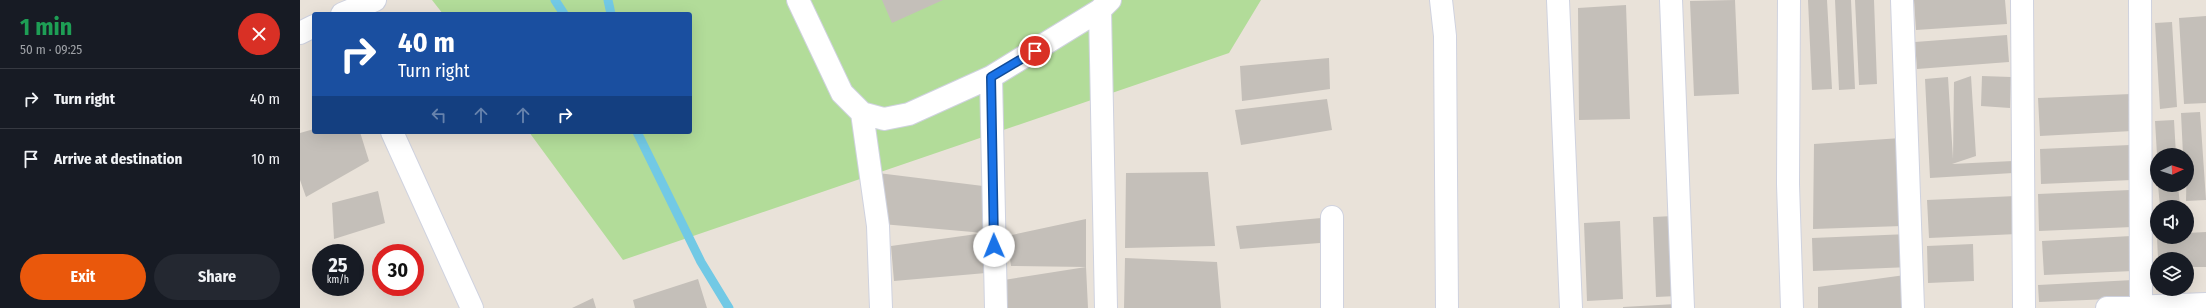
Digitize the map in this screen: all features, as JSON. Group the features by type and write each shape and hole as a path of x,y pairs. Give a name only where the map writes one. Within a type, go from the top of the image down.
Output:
{"street":[{"path":"350,7 375,0"},
{"path":"798,0 839,88 862,113 884,119 909,114 991,77 1105,5"},
{"path":"1441,0 1445,51 1447,308"},
{"path":"1558,0 1571,308"},
{"path":"1671,0 1683,308"},
{"path":"1790,0 1788,184 1792,308"},
{"path":"1902,0 1913,308"},
{"path":"2022,0 2024,308"},
{"path":"2140,0 2141,306"},
{"path":"1105,5 1106,308"},
{"path":"300,33 312,27"},
{"path":"991,77 996,308"},
{"path":"862,113 878,226 881,308"},
{"path":"393,134 472,308"},
{"path":"1332,217 1332,308"},
{"path":"2107,308 2206,304"}],"green space":[{"path":"432,0 1261,0 1229,53 623,260 530,134 692,134 692,12 441,12"}],"building":[{"path":"882,0 943,0 892,23"},
{"path":"1735,0 1739,94 1694,96 1690,1"},
{"path":"1808,0 1827,0 1832,89 1812,90"},
{"path":"1835,0 1851,0 1855,89 1839,90"},
{"path":"1855,0 1874,0 1877,84 1859,85"},
{"path":"1914,0 2005,0 2007,24 1916,30"},
{"path":"1626,5 1630,119 1579,120 1578,8"},
{"path":"2206,16 2206,103 2184,104 2179,18"},
{"path":"2172,22 2177,107 2160,109 2155,23"},
{"path":"2007,35 2009,62 1917,69 1915,42"},
{"path":"1329,58 1330,89 1242,101 1240,66"},
{"path":"1971,76 1976,156 1952,164 2013,161 2013,173 1930,178 1925,79 1948,77 1953,159 1954,82"},
{"path":"1982,76 2011,77 2010,108 1981,106"},
{"path":"2131,94 2132,131 2040,136 2038,98"},
{"path":"1327,99 1332,130 1241,145 1235,110"},
{"path":"2200,112 2206,200 2186,200 2186,192 2194,192 2194,148 2183,148 2181,113"},
{"path":"2174,120 2176,148 2157,148 2155,121"},
{"path":"312,130 312,134 361,134 369,161 306,197 300,180 300,133"},
{"path":"1901,138 1902,226 1813,229 1814,144"},
{"path":"2130,145 2132,180 2041,184 2040,149"},
{"path":"1208,172 1215,246 1125,248 1126,173"},
{"path":"878,173 983,186 986,273 894,281 891,246 984,233 882,224"},
{"path":"2130,190 2132,227 2039,231 2038,194"},
{"path":"378,191 385,223 334,239 332,203"},
{"path":"2159,192 2179,192 2179,200 2159,200"},
{"path":"2016,196 2017,234 1929,238 1927,200"},
{"path":"1673,216 1677,296 1656,297 1653,217"},
{"path":"1332,217 1320,243 1240,249 1236,226"},
{"path":"1086,219 1086,267 1011,266 1007,236"},
{"path":"1620,221 1623,299 1587,301 1584,223"},
{"path":"2206,232 2206,267 2194,267 2194,252 2158,252 2157,244 2194,244 2194,233"},
{"path":"1909,234 1910,267 1813,271 1812,238"},
{"path":"2131,236 2133,271 2044,275 2042,241"},
{"path":"1973,244 1974,281 1928,283 1927,246"},
{"path":"1125,258 1217,262 1221,308 1124,308"},
{"path":"1086,267 1088,308 997,308 1004,280"},
{"path":"1905,275 1906,308 1818,308 1818,287"},
{"path":"698,279 707,308 635,308 633,300"},
{"path":"2133,280 2134,298 2039,302 2038,285"},
{"path":"593,298 596,308 572,308"},
{"path":"1676,304 1676,308 1623,308 1623,307"}],"waterway":[{"path":"555,0 563,12"},
{"path":"608,0 611,12"},
{"path":"638,134 701,262 729,308"}],"route":[{"path":"994,246 991,77 1035,51"}]}
